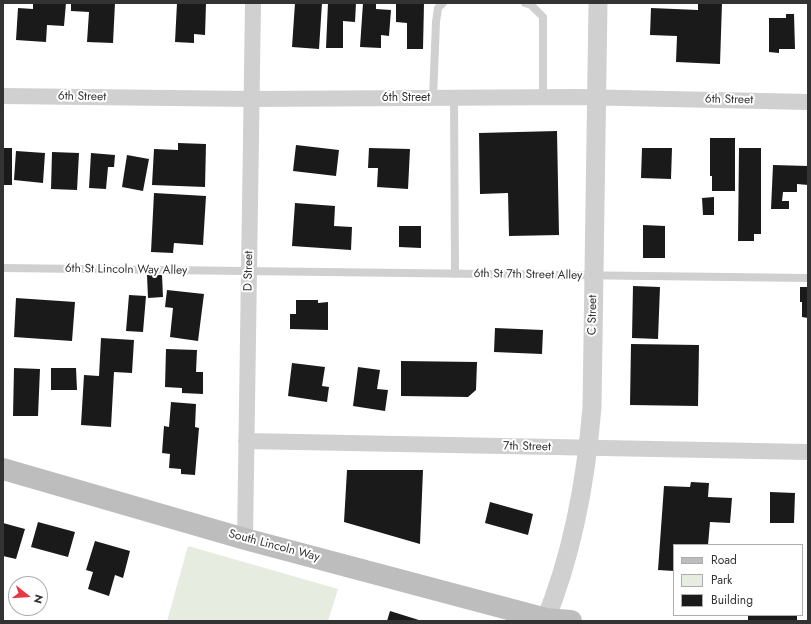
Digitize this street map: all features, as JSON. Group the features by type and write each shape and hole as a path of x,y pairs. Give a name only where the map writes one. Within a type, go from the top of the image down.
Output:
{"main road":[{"name":"South Lincoln Way","path":"3,469 245,539 547,620 571,621"}],"street":[{"name":"D Street","path":"245,539 253,3"},
{"name":"C Street","path":"547,620 570,547 581,501 592,407 598,3"},
{"name":"6th Street","path":"3,96 252,99 596,97 808,102"},
{"name":"7th Street","path":"246,441 808,452"}],"lane":[{"path":"433,98 436,22 438,8 443,3"},
{"path":"525,3 531,5 544,17 543,97"},
{"path":"454,98 455,274"},
{"name":"6th St Lincoln Way Alley","path":"3,268 249,271"},
{"name":"6th St 7th Street Alley","path":"249,271 808,278"}],"green space":[{"path":"188,546 338,589 328,621 167,621"}],"building":[{"path":"33,3 66,3 64,26 47,25 46,42 16,40 18,8 33,9"},
{"path":"71,3 115,3 113,43 87,42 89,12 71,11"},
{"path":"177,3 206,3 205,35 194,34 194,43 175,42"},
{"path":"295,3 322,3 319,49 292,47"},
{"path":"328,3 356,3 355,22 343,21 343,48 326,48"},
{"path":"363,3 376,3 376,9 391,10 389,36 381,35 381,48 360,47"},
{"path":"396,3 424,3 423,49 407,49 407,23 396,22"},
{"path":"698,3 722,3 720,64 676,62 677,36 650,35 651,8 698,10"},
{"path":"786,14 794,14 795,49 779,49 779,53 769,52 769,18 786,18"},
{"path":"557,131 559,235 509,236 508,193 480,194 479,133"},
{"path":"710,138 735,138 735,191 712,191 712,176 710,176"},
{"path":"178,143 206,144 205,187 152,185 154,149 178,150"},
{"path":"296,145 339,150 336,176 293,171"},
{"path":"3,148 12,148 12,185 3,185"},
{"path":"369,148 410,149 408,189 377,187 378,168 368,168"},
{"path":"642,148 672,148 671,179 641,178"},
{"path":"739,148 761,148 761,234 754,234 754,241 738,241"},
{"path":"16,151 45,153 43,183 14,180"},
{"path":"52,152 79,153 77,190 51,189"},
{"path":"91,153 115,155 114,167 108,167 106,189 89,188"},
{"path":"127,155 149,159 143,191 122,187"},
{"path":"773,165 808,166 808,185 797,184 797,192 783,192 782,201 789,201 789,209 771,209"},
{"path":"154,193 206,196 203,245 174,243 173,253 151,252"},
{"path":"714,197 714,215 703,215 702,198"},
{"path":"295,203 335,206 334,226 352,227 351,250 292,246"},
{"path":"643,225 665,226 665,258 643,258"},
{"path":"399,226 421,226 421,248 399,247"},
{"path":"147,275 162,275 163,297 148,298"},
{"path":"633,286 660,287 658,339 632,338"},
{"path":"800,287 808,287 808,318 802,317"},
{"path":"167,290 204,294 198,341 170,337 173,308 165,307"},
{"path":"129,295 146,296 143,332 126,331"},
{"path":"16,298 75,302 72,341 14,337"},
{"path":"296,300 318,300 318,303 328,302 328,330 290,329 290,314 296,314"},
{"path":"495,328 543,330 542,354 494,352"},
{"path":"101,338 134,340 132,373 114,372 111,427 81,425 84,375 99,376"},
{"path":"631,344 699,345 698,406 630,405"},
{"path":"166,349 197,350 196,372 203,372 203,394 182,393 182,388 165,387"},
{"path":"401,361 477,362 476,390 468,397 401,396"},
{"path":"292,363 325,367 322,386 329,387 327,402 288,396"},
{"path":"358,367 380,370 377,389 388,390 385,411 353,406"},
{"path":"14,368 40,369 38,416 13,416"},
{"path":"51,368 76,368 77,390 51,390"},
{"path":"171,402 196,404 195,427 199,428 195,475 181,474 181,469 169,468 170,454 162,453 164,426 169,427"},
{"path":"347,470 423,470 420,544 344,522"},
{"path":"691,482 709,483 708,497 732,498 730,523 710,522 708,544 673,544 673,571 658,570 664,486 690,487"},
{"path":"770,492 795,493 794,523 770,523"},
{"path":"490,502 533,514 528,535 485,523"},
{"path":"38,522 75,532 68,557 31,547"},
{"path":"3,523 25,529 16,559 3,556"},
{"path":"95,541 130,551 123,578 115,575 109,596 88,589 93,572 86,570"},
{"path":"390,611 422,621 387,621"},
{"path":"748,616 797,616 797,621 748,621"}]}
